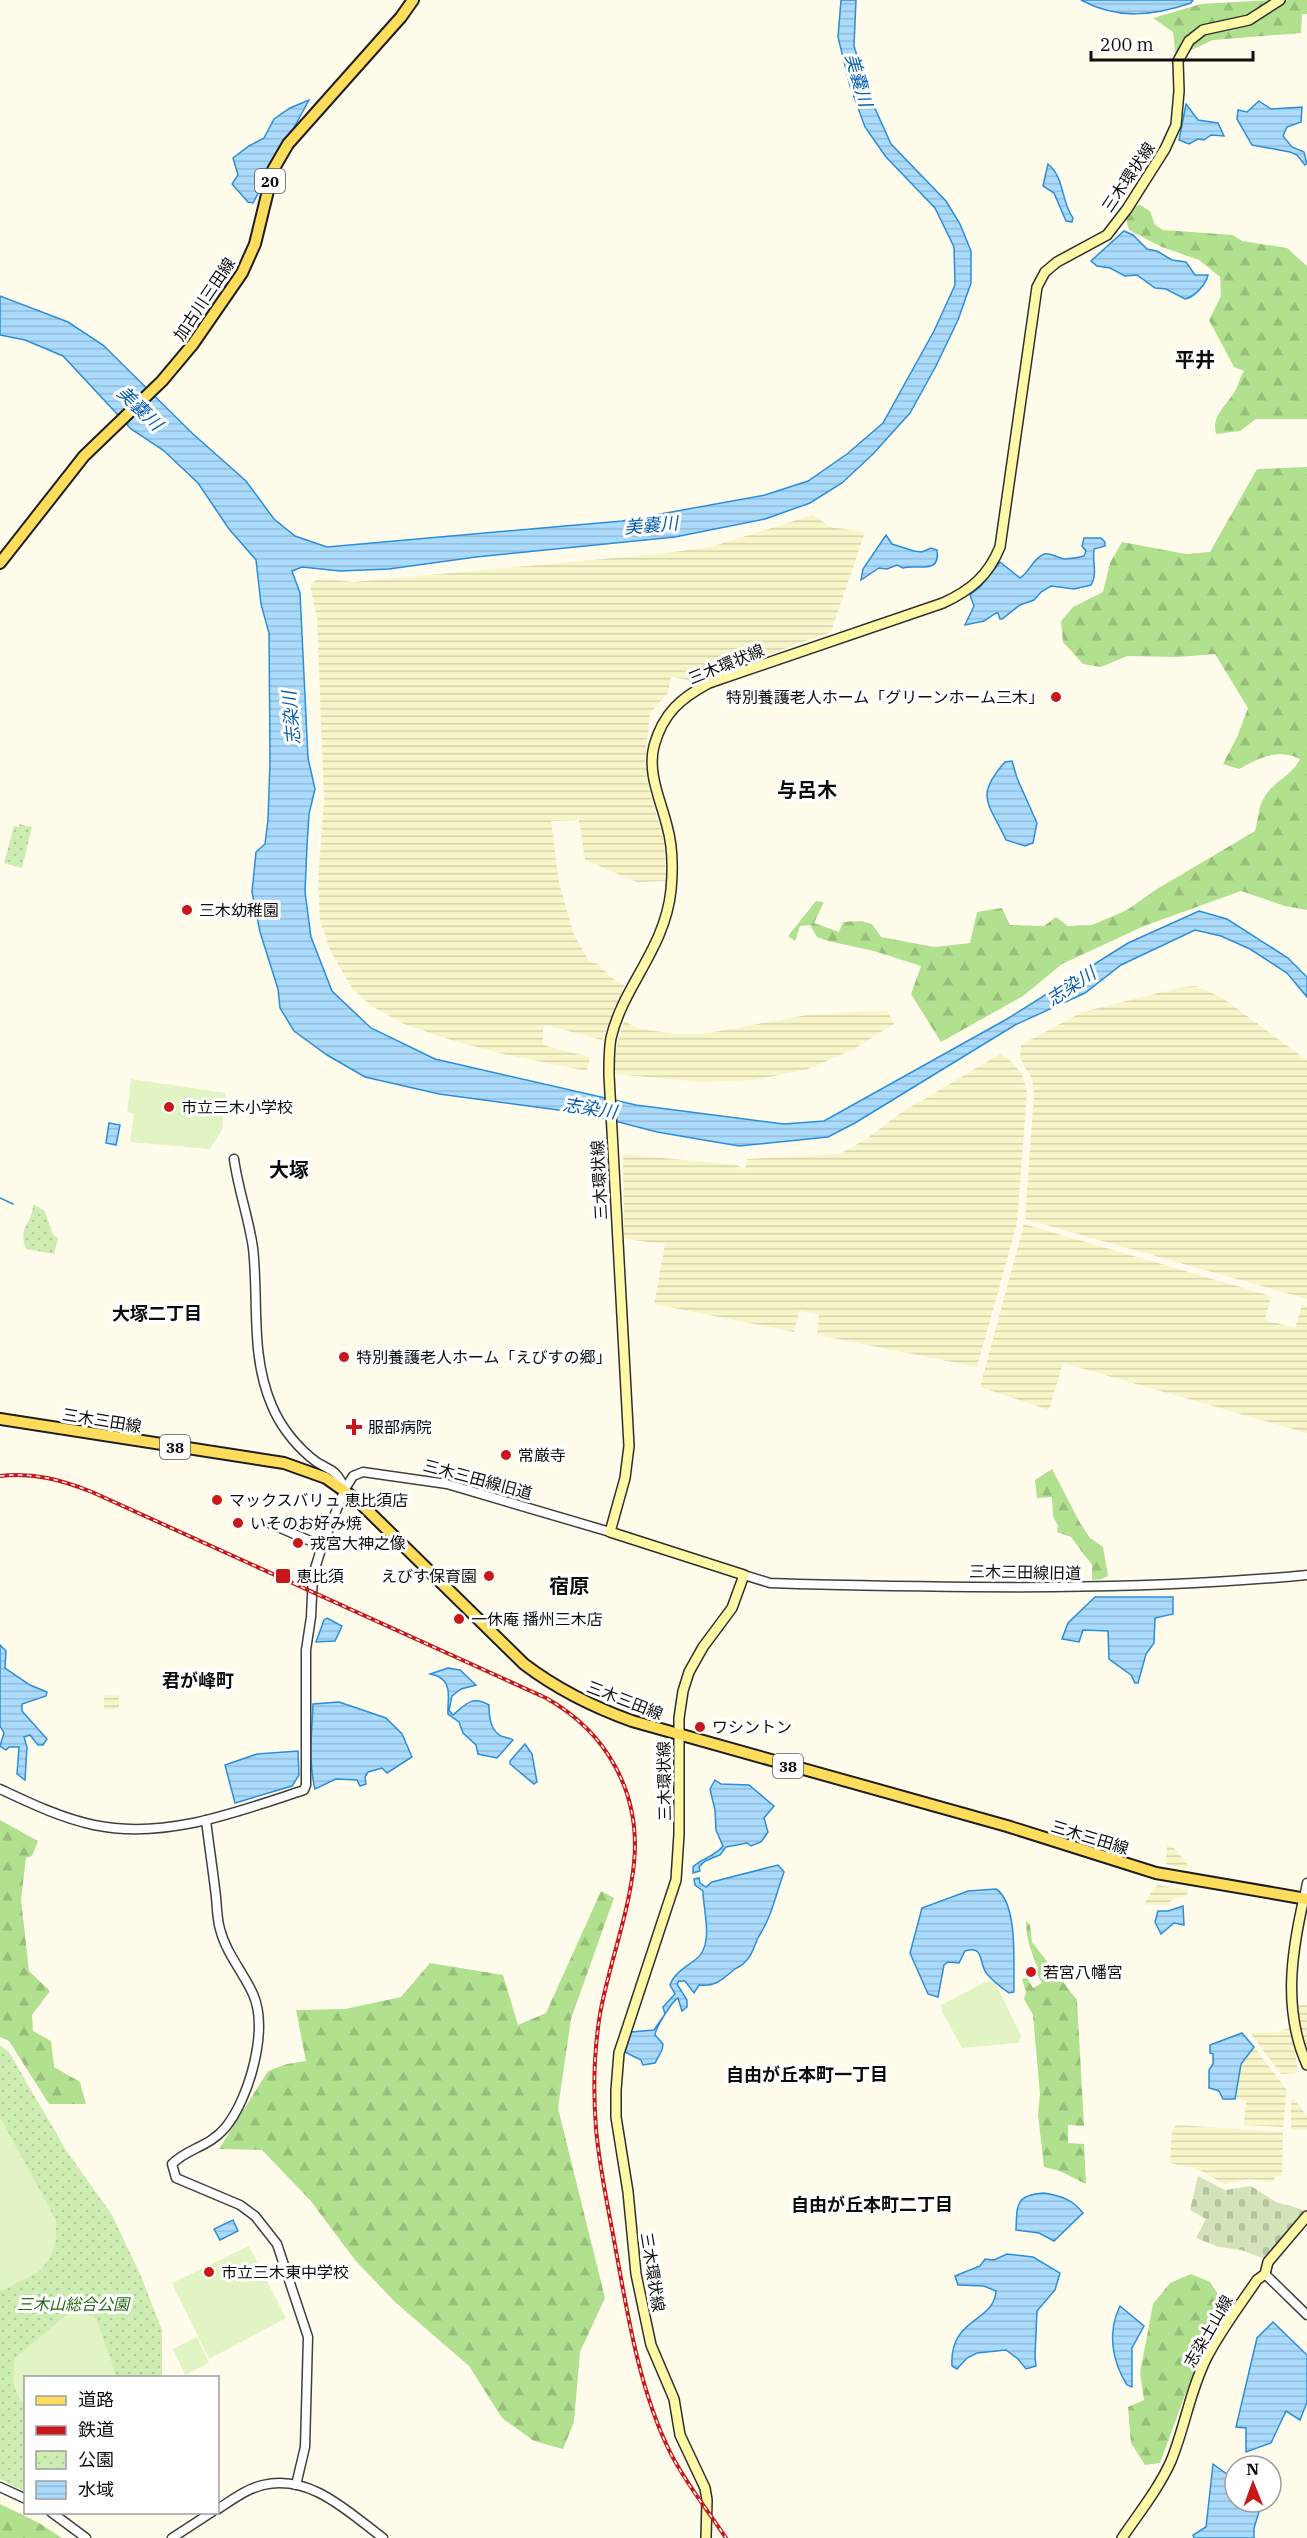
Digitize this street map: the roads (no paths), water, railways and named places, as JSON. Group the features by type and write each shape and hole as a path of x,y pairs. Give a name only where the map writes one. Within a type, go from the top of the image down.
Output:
{"main road":[{"name":"加古川三田線","path":"0,563 77,463 162,381 193,344 242,273 255,244 273,170 288,144 401,17 413,0"},
{"name":"三木環状線","path":"610,1532 625,1478 629,1446 609,1084 611,1038 619,1016 662,931 669,902 672,870 670,842 652,765 660,727 681,699 709,683 943,603 972,588 983,577 1000,547 1037,287 1045,272 1057,262 1107,235 1127,210 1159,159 1176,126 1179,91 1178,61 1189,41 1203,30 1249,20 1280,0"},
{"name":"三木三田線","path":"0,1419 284,1463 326,1478 345,1489 499,1641 546,1681 604,1711 679,1735 995,1823 1156,1873 1305,1898"},
{"path":"610,1532 744,1575"},
{"name":"三木環状線","path":"706,2538 705,2488 680,2435 674,2399 651,2345 645,2318 631,2243 628,2192 616,2117 619,2053 676,1880 680,1834 680,1705 689,1672 703,1647 732,1608 744,1575"},
{"path":"1305,1898 1293,1946 1291,1981 1294,2023 1307,2065"},
{"name":"志染土山線","path":"1122,2538 1170,2463 1198,2378 1208,2356 1257,2280 1265,2274 1268,2262 1307,2216"}],"street":[{"path":"0,1789 55,1813 102,1827 148,1829 206,1820 306,1788 306,1650 312,1617 313,1575 345,1489 336,1471 318,1463 308,1455 284,1429 272,1405 258,1356 253,1248 234,1159"},
{"name":"三木三田線旧道","path":"345,1489 353,1476 363,1472 430,1480 470,1489 610,1532"},
{"path":"271,1524 322,1546"},
{"name":"三木三田線旧道","path":"744,1575 770,1582 798,1584 1089,1587 1250,1580 1307,1575"},
{"path":"206,1820 220,1929 230,1954 255,2000 260,2025 258,2043 236,2114 213,2140 177,2159 172,2164 172,2170 176,2178 240,2205 255,2216 277,2244 281,2253 308,2337 304,2446 296,2485"},
{"path":"1305,1898 1307,1883"},
{"path":"1265,2274 1307,2315"},
{"path":"219,2508 249,2490 263,2485 296,2485 324,2494 383,2538"},
{"path":"0,2487 24,2498"},
{"path":"54,2514 86,2538"},
{"path":"172,2538 209,2514"}],"water":[{"path":"841,0 856,0 854,46 869,95 891,144 946,201 960,224 971,251 971,283 958,320 936,366 910,413 873,454 842,483 810,503 765,519 675,537 476,557 389,569 340,571 302,567 292,571 300,593 308,758 315,789 309,814 305,892 311,937 332,991 371,1028 435,1059 636,1105 784,1124 824,1121 1007,1019 1128,943 1199,911 1227,919 1288,958 1307,977 1307,997 1287,973 1250,949 1221,936 1195,930 1121,965 1085,993 1015,1025 855,1123 828,1137 739,1146 657,1132 588,1114 439,1094 365,1077 327,1055 294,1031 280,1008 278,989 260,932 252,892 256,852 265,844 268,820 269,633 261,604 256,560 229,529 198,483 163,450 131,429 63,356 25,340 0,335 0,296 68,322 103,345 192,433 246,481 274,519 295,536 327,547 622,521 765,495 808,481 847,454 883,423 934,331 955,285 954,247 935,208 886,157 865,127 850,86 838,37"},
{"path":"1081,0 1193,0 1191,3 1163,11 1136,14 1108,11"},
{"path":"309,100 253,203 248,202 232,184 238,175 233,158 264,138 274,119 290,108"},
{"path":"1259,101 1271,109 1302,107 1301,122 1287,127 1283,136 1292,147 1304,152 1307,164 1305,165 1297,155 1290,152 1252,145 1237,119 1238,110 1247,112"},
{"path":"1186,104 1198,120 1218,123 1224,136 1211,135 1204,140 1198,139 1189,144 1179,140"},
{"path":"1048,164 1060,183 1066,205 1073,218 1072,222 1066,221 1054,193 1043,186"},
{"path":"1124,231 1133,235 1147,249 1157,251 1172,260 1186,262 1195,275 1208,275 1207,279 1193,296 1185,299 1166,289 1155,288 1137,275 1125,276 1110,268 1097,266 1091,261"},
{"path":"886,535 892,544 914,551 922,552 931,548 937,550 935,563 927,567 903,568 897,565 887,569 879,568 861,580 863,569"},
{"path":"1084,538 1101,538 1105,542 1105,546 1094,549 1094,577 1091,585 1074,589 1051,586 1034,600 1020,605 1002,619 996,613 984,621 965,625 974,606 970,595 981,586 1000,562 1020,578 1044,554 1064,559 1084,556 1086,551 1082,546"},
{"path":"1012,761 1037,823 1033,843 1025,846 1006,840 987,800 987,792 995,774 1005,762"},
{"path":"109,1123 120,1125 116,1145 106,1143"},
{"path":"1095,1597 1173,1597 1173,1614 1155,1618 1154,1643 1146,1654 1138,1683 1135,1683 1131,1675 1109,1659 1108,1631 1083,1630 1079,1642 1062,1639 1068,1623"},
{"path":"327,1618 342,1626 335,1641 316,1642 324,1620"},
{"path":"0,1645 6,1651 5,1668 30,1685 47,1692 46,1696 22,1704 22,1711 47,1739 43,1745 38,1745 30,1735 24,1737 27,1747 25,1780 17,1774 19,1747 9,1747 6,1750 0,1746 4,1733 0,1726"},
{"path":"448,1668 460,1670 476,1685 461,1689 452,1696 449,1710 453,1715 470,1702 483,1702 489,1705 490,1719 496,1732 513,1740 497,1758 478,1754 476,1745 463,1733 459,1722 448,1714 446,1684 439,1677 430,1674"},
{"path":"339,1702 386,1718 402,1734 412,1757 387,1773 382,1768 368,1772 365,1777 366,1784 360,1786 357,1780 336,1779 315,1789 311,1757 313,1704"},
{"path":"525,1744 532,1754 537,1782 534,1784 510,1764"},
{"path":"298,1751 299,1775 292,1786 235,1803 225,1765 257,1754"},
{"path":"715,1780 721,1784 749,1785 774,1806 764,1818 768,1832 761,1842 751,1846 747,1843 726,1847 720,1855 705,1861 699,1867 700,1871 693,1873 693,1867 723,1846 716,1830 715,1810 710,1789"},
{"path":"778,1865 784,1872 773,1905 746,1961 719,1982 699,1985 694,1993 685,1981 679,1981 677,1984 687,2000 687,2007 682,2011 678,1998 661,2021 655,2035 663,2044 655,2063 643,2065 641,2060 625,2052 631,2032 654,2030 665,2014 663,2007 675,1994 670,1985 672,1981 701,1954 705,1946 703,1891 695,1885 694,1879 699,1878 700,1883 706,1887 712,1882"},
{"path":"996,1889 1003,1897 1012,1922 1014,1992 1009,1993 992,1979 984,1970 978,1953 971,1950 965,1951 959,1963 948,1962 944,1965 938,1997 928,1994 910,1953 922,1908 968,1891"},
{"path":"1183,1906 1184,1925 1174,1923 1161,1934 1155,1922 1158,1911 1168,1911"},
{"path":"1242,2033 1254,2047 1241,2064 1235,2099 1223,2099 1219,2091 1209,2088 1209,2070 1213,2064 1210,2045"},
{"path":"1044,2193 1066,2199 1075,2204 1083,2213 1054,2241 1039,2233 1016,2230 1018,2208 1023,2199"},
{"path":"233,2220 238,2231 220,2240 214,2229"},
{"path":"1007,2254 1033,2257 1060,2273 1055,2290 1037,2311 1036,2366 1026,2369 1006,2350 977,2353 967,2358 957,2369 952,2366 953,2350 957,2338 988,2309 996,2291 984,2286 958,2285 955,2276 980,2266 985,2259 994,2260"},
{"path":"1120,2306 1144,2326 1132,2348 1132,2387 1127,2385 1122,2376 1113,2346 1114,2326"},
{"path":"1273,2322 1307,2355 1307,2402 1300,2420 1286,2411 1271,2443 1246,2452 1246,2428 1236,2427 1257,2338"},
{"path":"1213,2464 1223,2471 1223,2514 1258,2514 1254,2538 1194,2538 1193,2535 1206,2527"}],"waterway":[{"path":"0,1198 13,1204"}],"railway":[{"path":"0,1476 24,1475 47,1478 92,1492 546,1698 568,1712 586,1728 616,1767 632,1812 635,1837 631,1882 604,1995 596,2042 596,2128 601,2170 629,2320 649,2400 675,2461 726,2538"}],"place":[{"name":"特別養護老人ホーム「グリーンホーム三木」","path":"1056,697"},
{"name":"三木幼稚園","path":"187,910"},
{"name":"市立三木小学校","path":"169,1107"},
{"name":"特別養護老人ホーム「えびすの郷」","path":"344,1357"},
{"name":"服部病院","path":"354,1427"},
{"name":"常厳寺","path":"506,1455"},
{"name":"マックスバリュ 恵比須店","path":"217,1500"},
{"name":"いそのお好み焼","path":"238,1523"},
{"name":"戎宮大神之像","path":"298,1543"},
{"name":"恵比須","path":"283,1576"},
{"name":"えびす保育園","path":"489,1576"},
{"name":"一休庵 播州三木店","path":"459,1619"},
{"name":"ワシントン","path":"700,1727"},
{"name":"若宮八幡宮","path":"1031,1972"},
{"name":"市立三木東中学校","path":"209,2272"}],"district":[{"name":"平井","path":"1195,359"},
{"name":"与呂木","path":"807,789"},
{"name":"大塚","path":"289,1169"},
{"name":"大塚二丁目","path":"157,1313"},
{"name":"宿原","path":"569,1585"},
{"name":"君が峰町","path":"198,1680"},
{"name":"自由が丘本町一丁目","path":"807,2074"},
{"name":"自由が丘本町二丁目","path":"872,2204"}],"water label":[{"name":"美嚢川","path":"859,80"},
{"name":"美嚢川","path":"140,408"},
{"name":"美嚢川","path":"651,525"},
{"name":"志染川","path":"291,718"},
{"name":"志染川","path":"1071,986"},
{"name":"志染川","path":"590,1108"}],"park label":[{"name":"三木山総合公園","path":"73,2304"}]}
